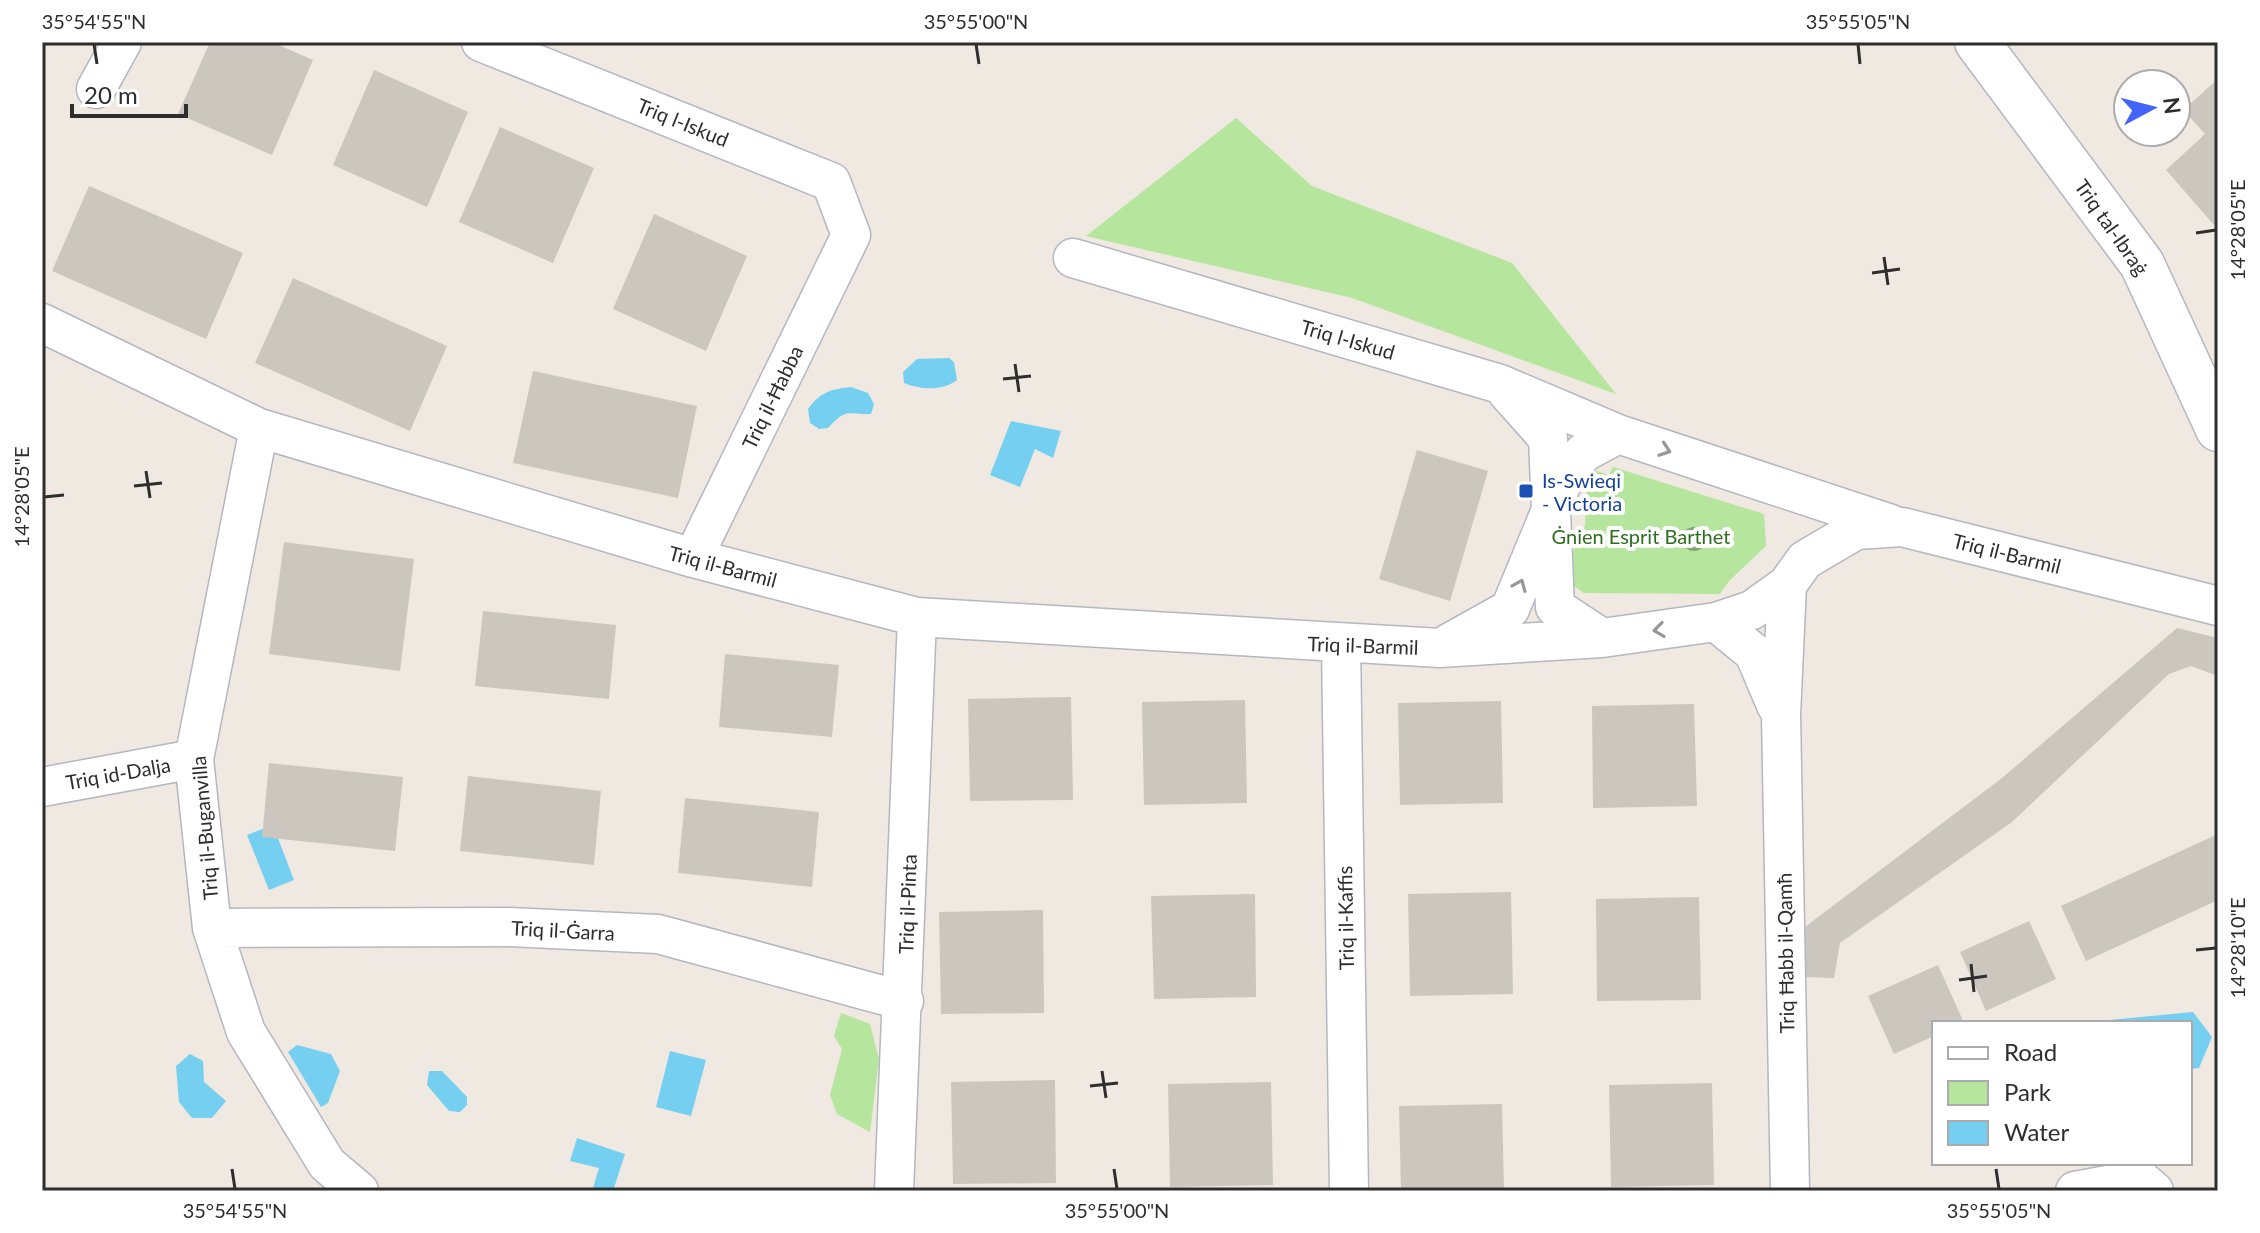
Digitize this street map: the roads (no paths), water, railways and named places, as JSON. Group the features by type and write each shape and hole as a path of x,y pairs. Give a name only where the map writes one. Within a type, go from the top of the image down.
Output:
{"main road":[{"name":"Triq tal-Ibraġ","path":"1977,42 2142,264 2218,429"}],"street":[{"path":"96,89 122,42"},
{"name":"Triq l-Iskud","path":"481,42 831,182 851,235"},
{"name":"Triq il-Ħabba","path":"693,558 851,235"},
{"name":"Triq l-Iskud","path":"1073,258 1500,384 1618,434 1778,489 1902,527"},
{"name":"Triq il-Barmil","path":"42,323 259,428 693,558 917,617 1440,648 1602,638 1716,622 1752,610 1796,572 1856,530 1902,527 2218,606"},
{"name":"Triq il-Barmil","path":"1440,648 1510,609 1549,517 1548,438 1500,384"},
{"name":"Triq il-Buganvilla","path":"259,428 194,759 212,928 246,1032 327,1164 359,1191"},
{"path":"1602,638 1555,607 1549,517 1565,476 1583,453 1618,434"},
{"path":"1778,489 1808,531 1796,572"},
{"name":"Triq Ħabb il-Qamħ","path":"1790,1191 1781,715 1796,572"},
{"name":"Triq il-Pinta","path":"894,1191 917,617"},
{"name":"Triq Ħabb il-Qamħ","path":"1716,622 1754,653 1781,715"},
{"name":"Triq il-Kaffis","path":"1341,644 1349,1191"},
{"name":"Triq id-Dalja","path":"42,787 194,759"},
{"name":"Triq il-Ġarra","path":"212,928 509,927 658,934 904,1001"},
{"path":"2075,1191 2140,1179 2154,1191"}],"water":[{"path":"949,358 954,362 957,380 951,384 931,388 904,383 903,372 917,359"},
{"path":"851,387 868,393 874,404 871,414 844,415 828,428 819,429 810,423 808,409 817,399 832,390"},
{"path":"1011,421 1061,431 1053,458 1035,449 1020,487 990,475"},
{"path":"273,825 294,880 269,890 247,835"},
{"path":"2193,1012 2212,1037 2199,1068 2192,1069 2192,1021 2109,1020"},
{"path":"297,1045 331,1054 340,1071 328,1103 321,1107 288,1052"},
{"path":"670,1051 706,1060 691,1116 656,1107"},
{"path":"190,1054 203,1061 204,1082 226,1101 212,1118 192,1118 179,1102 176,1066"},
{"path":"429,1071 442,1071 467,1097 467,1105 460,1112 449,1111 427,1085"},
{"path":"577,1138 625,1154 613,1191 592,1191 599,1168 570,1161"}],"place":[{"name":"Is-Swieqi - Victoria","path":"1526,491"}],"park label":[{"name":"Ġnien Esprit Barthet","path":"1641,536"}]}
